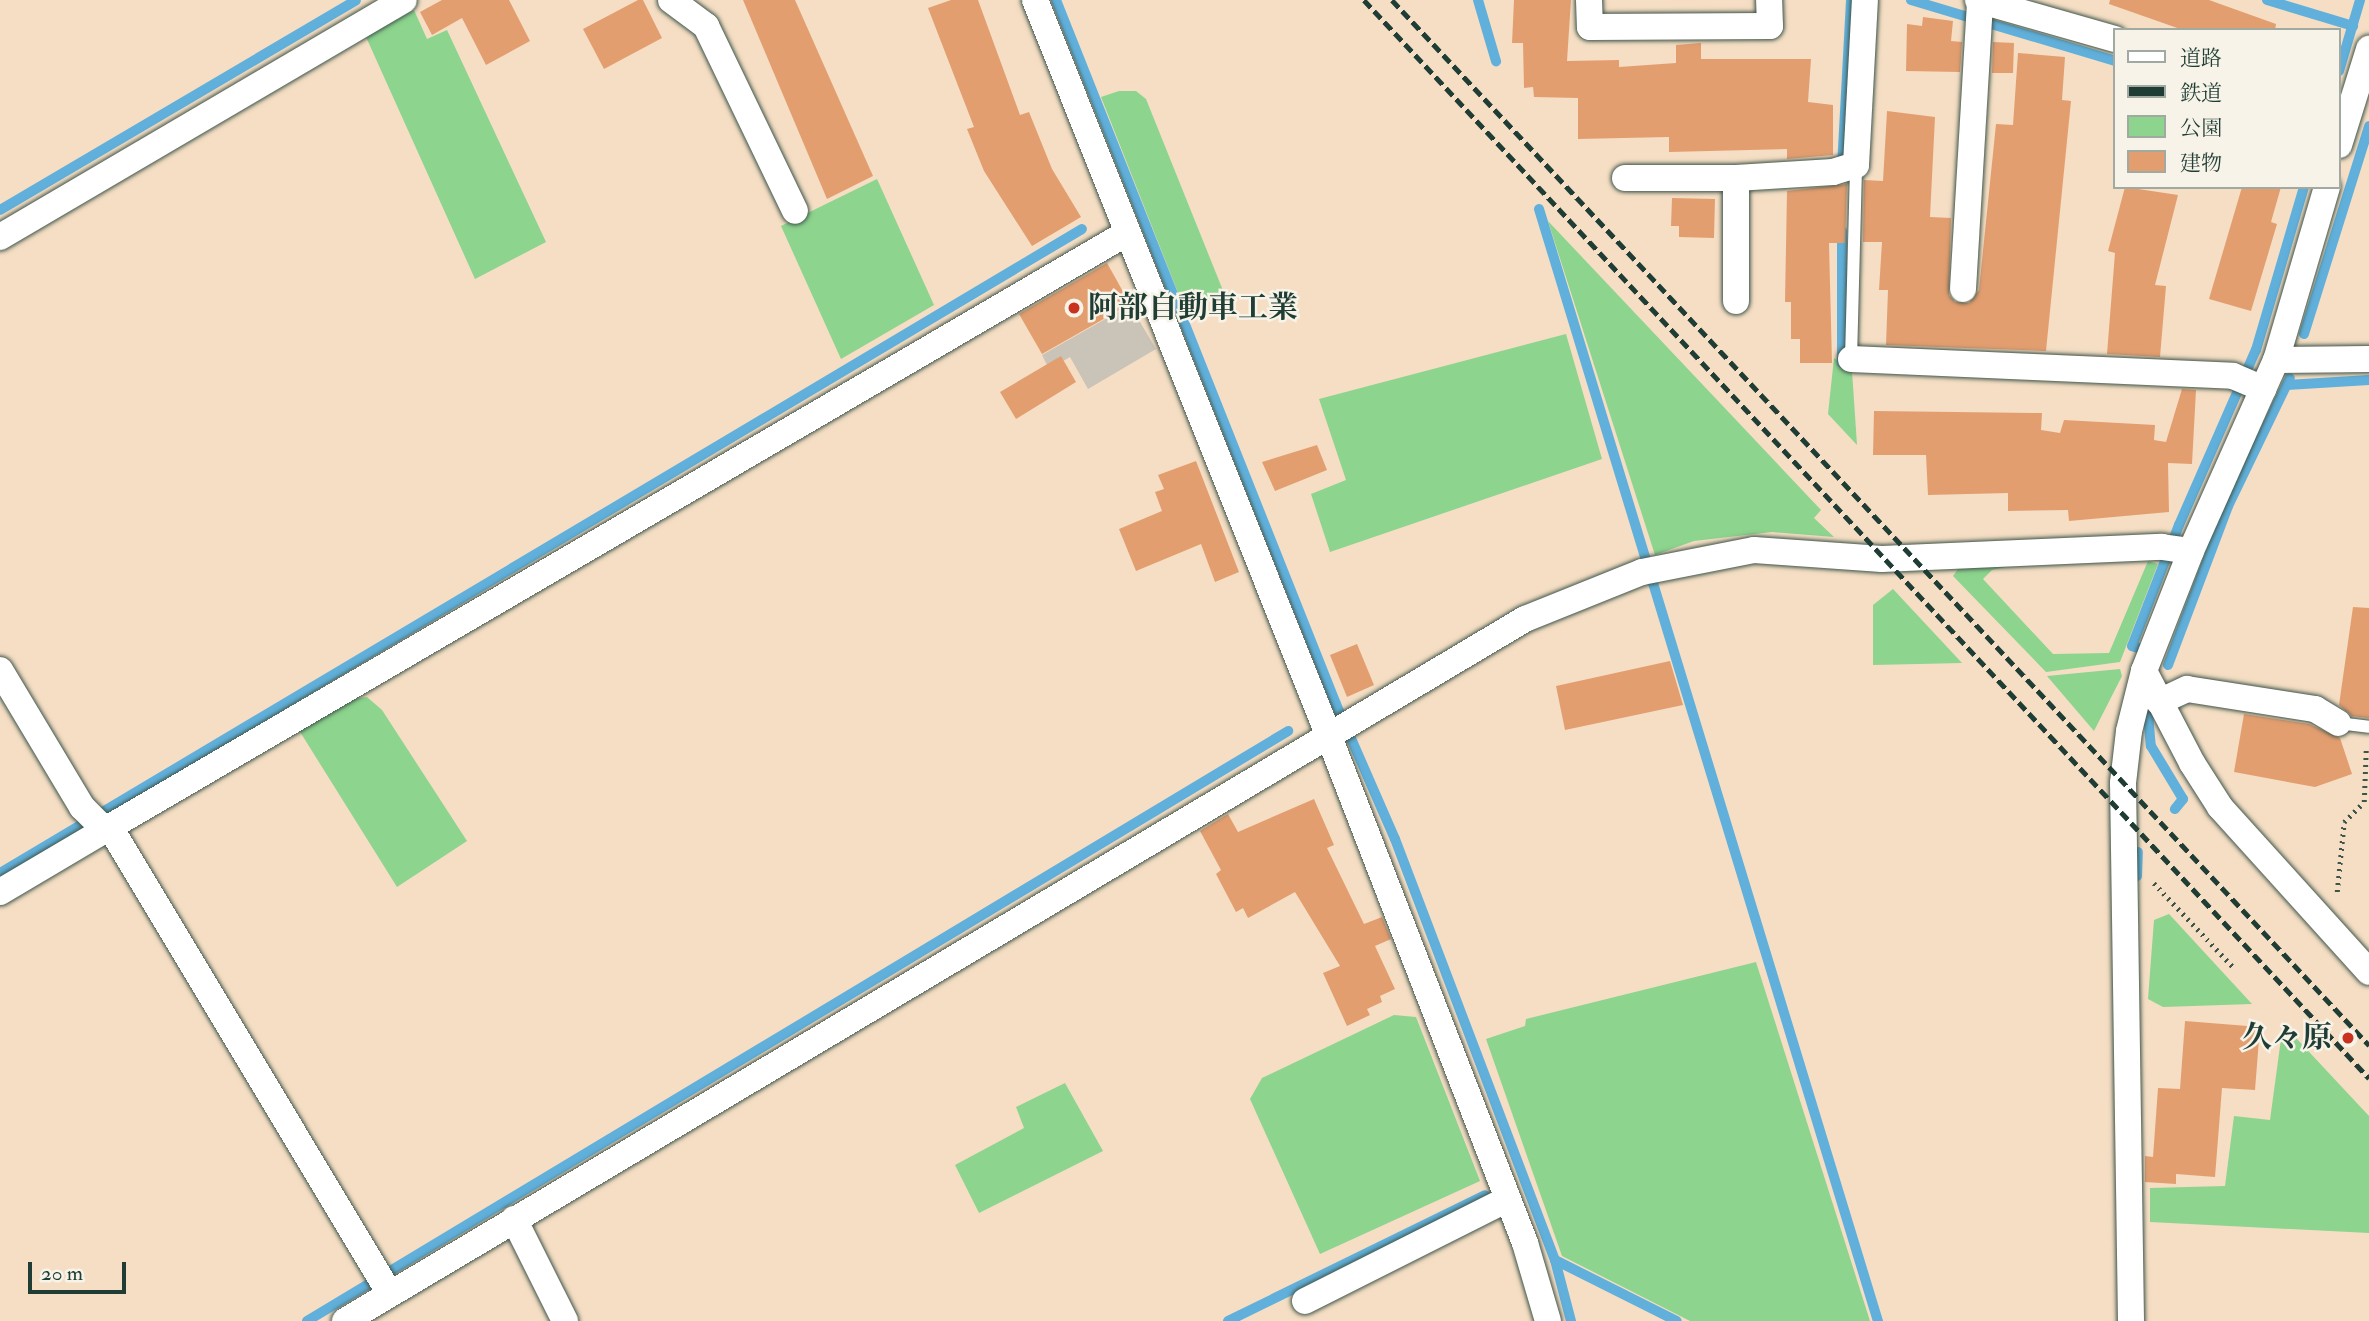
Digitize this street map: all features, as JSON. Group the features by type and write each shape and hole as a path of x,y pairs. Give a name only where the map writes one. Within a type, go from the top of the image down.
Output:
{"street":[{"path":"0,237 404,0"},
{"path":"671,0 706,26 795,211"},
{"path":"1035,0 1127,233 1340,727 1508,1199 1548,1321"},
{"path":"1589,0 1590,27 1604,27 1770,26 1769,0"},
{"path":"1625,178 1736,178 1845,169 1865,0"},
{"path":"1962,289 1979,10 2114,39"},
{"path":"2341,132 2345,105 2369,49"},
{"path":"1736,178 1736,301"},
{"path":"2131,1321 2123,783 2129,731 2177,549 2250,384 2276,360 2326,189"},
{"path":"0,892 97,820 1127,233"},
{"path":"1851,359 2250,384"},
{"path":"2276,360 2369,359"},
{"path":"345,1321 383,1281 514,1219 1525,619 1651,570 1754,550 1882,559 2177,549"},
{"path":"0,670 97,820 383,1281"},
{"path":"2144,671 2220,807 2369,972"},
{"path":"2159,702 2187,689 2315,709 2345,724"},
{"path":"1304,1301 1508,1199"},
{"path":"514,1219 565,1321"}],"lane":[{"path":"1845,169 1851,359"},
{"path":"2345,724 2369,727"}],"path":[{"path":"2319,918 2336,895 2342,877 2344,822 2364,802 2369,759 2345,724"},
{"path":"2151,881 2235,969"}],"shaded area":[{"path":"1130,305 1156,349 1088,389 1070,357 1049,369 1042,355"}],"green space":[{"path":"414,10 427,39 447,30 546,242 475,279 366,37"},
{"path":"1119,91 1136,91 1146,99 1224,293 1184,308 1101,97"},
{"path":"877,179 934,305 841,359 781,226"},
{"path":"1548,221 1821,510 1814,518 1834,537 1772,532 1694,541 1655,555"},
{"path":"1566,334 1602,459 1330,552 1311,494 1346,480 1319,399"},
{"path":"1834,358 1852,371 1857,445 1828,414"},
{"path":"2148,561 2158,564 2120,662 2046,672 1953,576 1958,569 2014,565 1992,570 1983,579 2053,654 2109,653"},
{"path":"1893,589 1962,663 1873,665 1873,605"},
{"path":"2120,669 2122,676 2094,731 2047,676"},
{"path":"367,697 382,710 467,841 397,887 297,727 352,699"},
{"path":"2169,914 2252,1004 2163,1007 2148,999 2154,920"},
{"path":"1756,962 1870,1321 1690,1321 1562,1256 1486,1039 1525,1026 1526,1019"},
{"path":"1394,1015 1416,1017 1480,1181 1320,1254 1250,1099 1262,1078"},
{"path":"2283,1024 2369,1116 2369,1233 2150,1222 2150,1188 2225,1186 2234,1116 2270,1120"},
{"path":"1065,1083 1103,1151 979,1213 955,1165 1024,1128 1016,1107"}],"building":[{"path":"442,0 509,0 530,41 486,65 462,18 432,35 420,12"},
{"path":"638,0 643,0 662,38 604,69 583,29"},
{"path":"743,0 795,0 873,176 827,199"},
{"path":"951,0 978,0 1020,115 1029,112 1052,169 1081,217 1032,246 984,171 967,129 974,127 928,8"},
{"path":"1514,0 1571,0 1567,61 1619,60 1619,67 1676,63 1676,45 1701,43 1701,59 1811,59 1808,102 1833,105 1833,155 1787,159 1787,149 1669,152 1669,137 1578,139 1578,98 1534,97 1533,87 1524,88 1523,43 1512,43"},
{"path":"2110,0 2209,0 2276,24 2275,28 2177,28 2109,4"},
{"path":"1923,17 1953,21 1951,41 1962,42 1960,72 1906,71 1907,24 1922,26"},
{"path":"1993,42 2014,43 2013,73 1992,73"},
{"path":"2018,53 2065,57 2062,100 2071,101 2046,351 1886,345 1888,290 1879,290 1882,242 1863,242 1864,180 1883,181 1887,111 1935,117 1930,217 1951,218 1949,295 1955,302 1969,303 1979,290 1996,124 2013,125"},
{"path":"1847,184 1845,243 1829,243 1832,363 1800,363 1800,339 1791,339 1791,302 1785,302 1787,191"},
{"path":"2124,189 2178,195 2155,285 2166,286 2160,357 2107,354 2115,253 2108,251"},
{"path":"2241,189 2280,189 2271,222 2277,224 2251,311 2209,299"},
{"path":"1672,198 1715,199 1714,238 1679,237 1679,226 1671,226"},
{"name":"阿部自動車工業","path":"1107,263 1130,304 1042,354 1019,314"},
{"path":"1061,356 1076,382 1016,419 1000,392"},
{"path":"2182,389 2196,390 2192,464 2168,463 2169,512 2069,521 2068,510 2008,511 2008,493 1928,495 1926,455 1873,455 1874,411 2042,413 2041,430 2060,433 2064,420 2155,425 2154,440 2166,442"},
{"path":"1317,445 1327,470 1275,491 1262,462"},
{"path":"1196,461 1239,572 1215,582 1201,544 1136,571 1119,529 1162,511 1155,492 1164,489 1158,475"},
{"path":"2353,607 2369,608 2369,718 2352,716 2339,705"},
{"path":"1357,644 1374,685 1347,697 1330,655"},
{"path":"1670,661 1683,705 1565,730 1556,686"},
{"path":"2244,714 2309,724 2340,738 2352,774 2315,787 2234,772"},
{"path":"1314,799 1334,845 1327,848 1364,924 1382,917 1391,939 1375,946 1395,989 1380,996 1382,1002 1367,1009 1370,1015 1347,1026 1323,973 1340,966 1295,892 1248,918 1243,908 1236,912 1216,874 1221,870 1200,831 1228,814 1238,832"},
{"path":"2185,1021 2260,1027 2255,1090 2222,1088 2215,1177 2176,1174 2176,1184 2145,1182 2145,1156 2153,1157 2158,1088 2180,1089"}],"waterway":[{"path":"0,210 356,0"},
{"path":"1056,0 1336,704 1395,839 1555,1260 1571,1321"},
{"path":"1478,0 1496,61"},
{"path":"1842,167 1851,0"},
{"path":"1911,0 2114,61"},
{"path":"2267,0 2353,26"},
{"path":"2341,64 2360,0"},
{"path":"2304,334 2369,126"},
{"path":"2138,648 2132,646 2179,525 2256,350 2303,189"},
{"path":"1539,209 1878,1321"},
{"path":"0,873 1082,229"},
{"path":"1842,231 1842,363"},
{"path":"2168,665 2228,506 2290,378"},
{"path":"2287,385 2369,380"},
{"path":"2148,714 2151,746 2183,799 2175,809"},
{"path":"307,1321 1288,731"},
{"path":"2137,876 2138,852"},
{"path":"1228,1321 1485,1195"},
{"path":"1555,1260 1677,1321"}],"railway":[{"path":"1364,0 2369,1078"},
{"path":"1392,0 2369,1045"}],"place":[{"name":"阿部自動車工業","path":"1074,308"},
{"name":"久々原","path":"2348,1038"}]}
